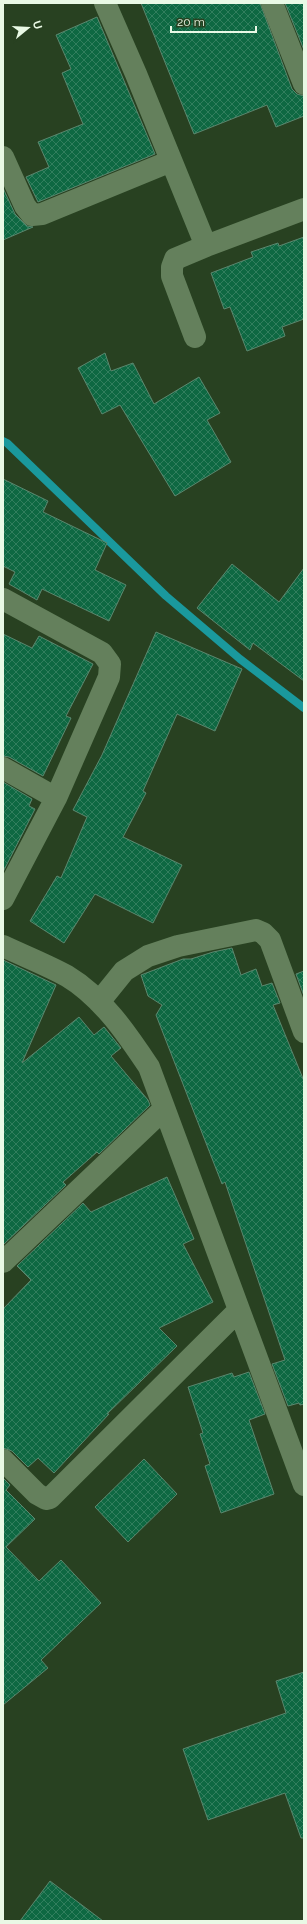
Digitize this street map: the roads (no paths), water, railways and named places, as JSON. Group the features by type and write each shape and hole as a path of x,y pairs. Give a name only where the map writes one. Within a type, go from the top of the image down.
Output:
{"street":[{"path":"105,3 206,246"},
{"path":"272,3 304,84"},
{"path":"3,157 25,206 32,215 42,214 171,161"},
{"path":"195,337 172,276 172,266 175,259 304,210"},
{"path":"3,599 102,653 110,664 109,677 56,798 3,899"},
{"path":"3,768 56,798"},
{"path":"99,1002 124,971 148,956 178,946 256,930 263,933 270,940 304,1032"},
{"path":"3,946 68,977 99,1002 127,1035 149,1067 304,1485"},
{"path":"3,1262 164,1109"},
{"path":"3,1460 37,1494 46,1499 50,1498 239,1310"}],"waterway":[{"path":"3,441 7,443 166,596 240,659 304,708"}]}
